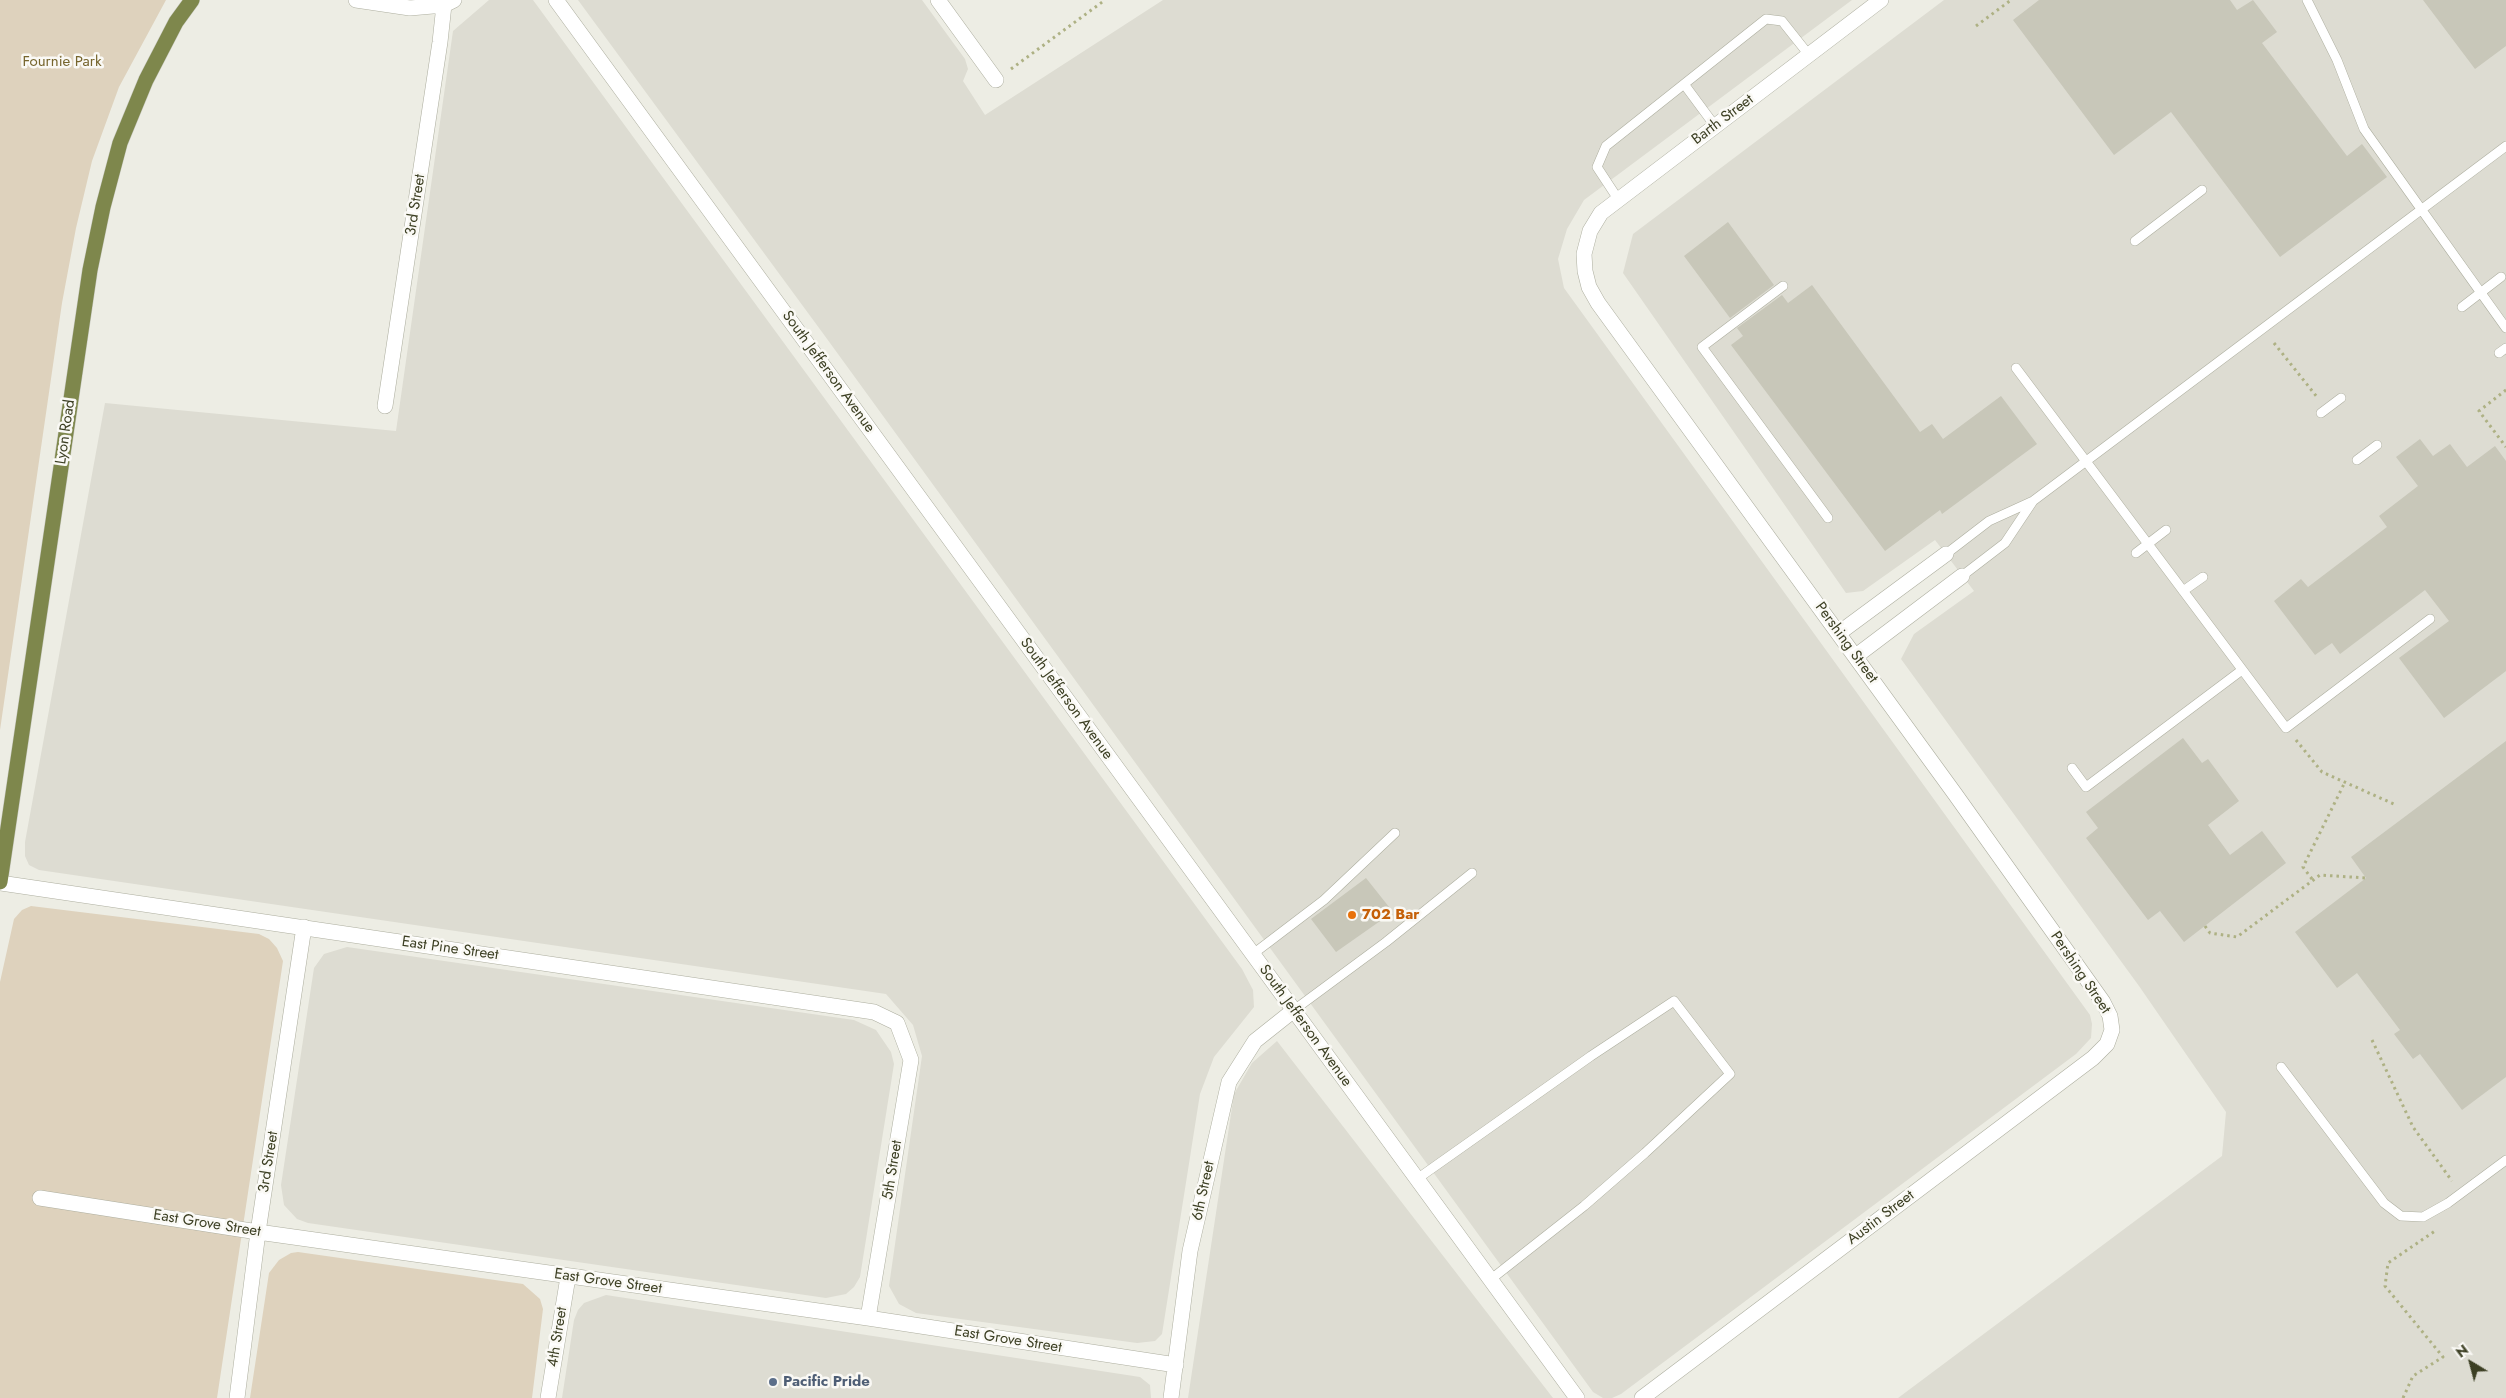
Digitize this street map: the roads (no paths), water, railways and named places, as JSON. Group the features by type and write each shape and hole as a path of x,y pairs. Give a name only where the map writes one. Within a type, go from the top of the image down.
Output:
{"highway":[{"name":"Lyon Road","path":"0,883 90,270 103,207 120,143 146,80 176,22 192,0"}],"street":[{"path":"356,0 410,8 449,2"},
{"name":"South Jefferson Avenue","path":"556,0 1577,1398"},
{"path":"938,0 996,80"},
{"name":"Barth Street","path":"1584,254 1590,231 1601,213 1881,0"},
{"name":"3rd Street","path":"385,406 440,42 449,2"},
{"name":"Pershing Street","path":"1584,254 1589,287 1598,303 1856,656 2103,1002 2110,1016 2112,1030"},
{"path":"1839,633 1946,554"},
{"path":"1856,656 1962,576"},
{"name":"East Pine Street","path":"0,883 874,1012 897,1024"},
{"name":"3rd Street","path":"237,1398 258,1232 304,927"},
{"name":"6th Street","path":"1171,1398 1190,1251 1229,1082 1255,1041 1294,1010"},
{"name":"5th Street","path":"868,1318 911,1060 897,1024"},
{"name":"Austin Street","path":"1642,1398 2094,1058 2107,1044 2112,1030"},
{"name":"East Grove Street","path":"40,1198 258,1232 868,1318 1176,1365"},
{"name":"4th Street","path":"548,1398 568,1276"}],"lane":[{"path":"2307,0 2336,60 2364,129 2506,328"},
{"path":"1618,199 1597,167 1606,146 1766,19 1782,21 1809,55"},
{"path":"1684,84 1715,126"},
{"path":"1946,554 1989,521 2033,501 2506,146"},
{"path":"2135,241 2202,190"},
{"path":"2462,307 2501,277"},
{"path":"1782,286 1702,347 1828,518"},
{"path":"2016,368 2286,728 2430,619"},
{"path":"2321,413 2341,398"},
{"path":"2357,460 2377,445"},
{"path":"1962,576 2005,543 2033,501"},
{"path":"2136,553 2166,530"},
{"path":"2183,591 2203,577"},
{"path":"2072,768 2086,788 2242,670"},
{"path":"1253,954 1324,900 1395,833"},
{"path":"1294,1010 1386,942 1472,873"},
{"path":"1417,1179 1591,1056 1674,1001 1730,1074 1591,1200 1490,1280"},
{"path":"2281,1067 2384,1203 2401,1216 2423,1216 2448,1203 2506,1160"}],"place":[{"name":"702 Bar","path":"1352,915"},
{"name":"Pacific Pride","path":"773,1382"}],"park label":[{"name":"Fournie Park","path":"62,62"}]}
